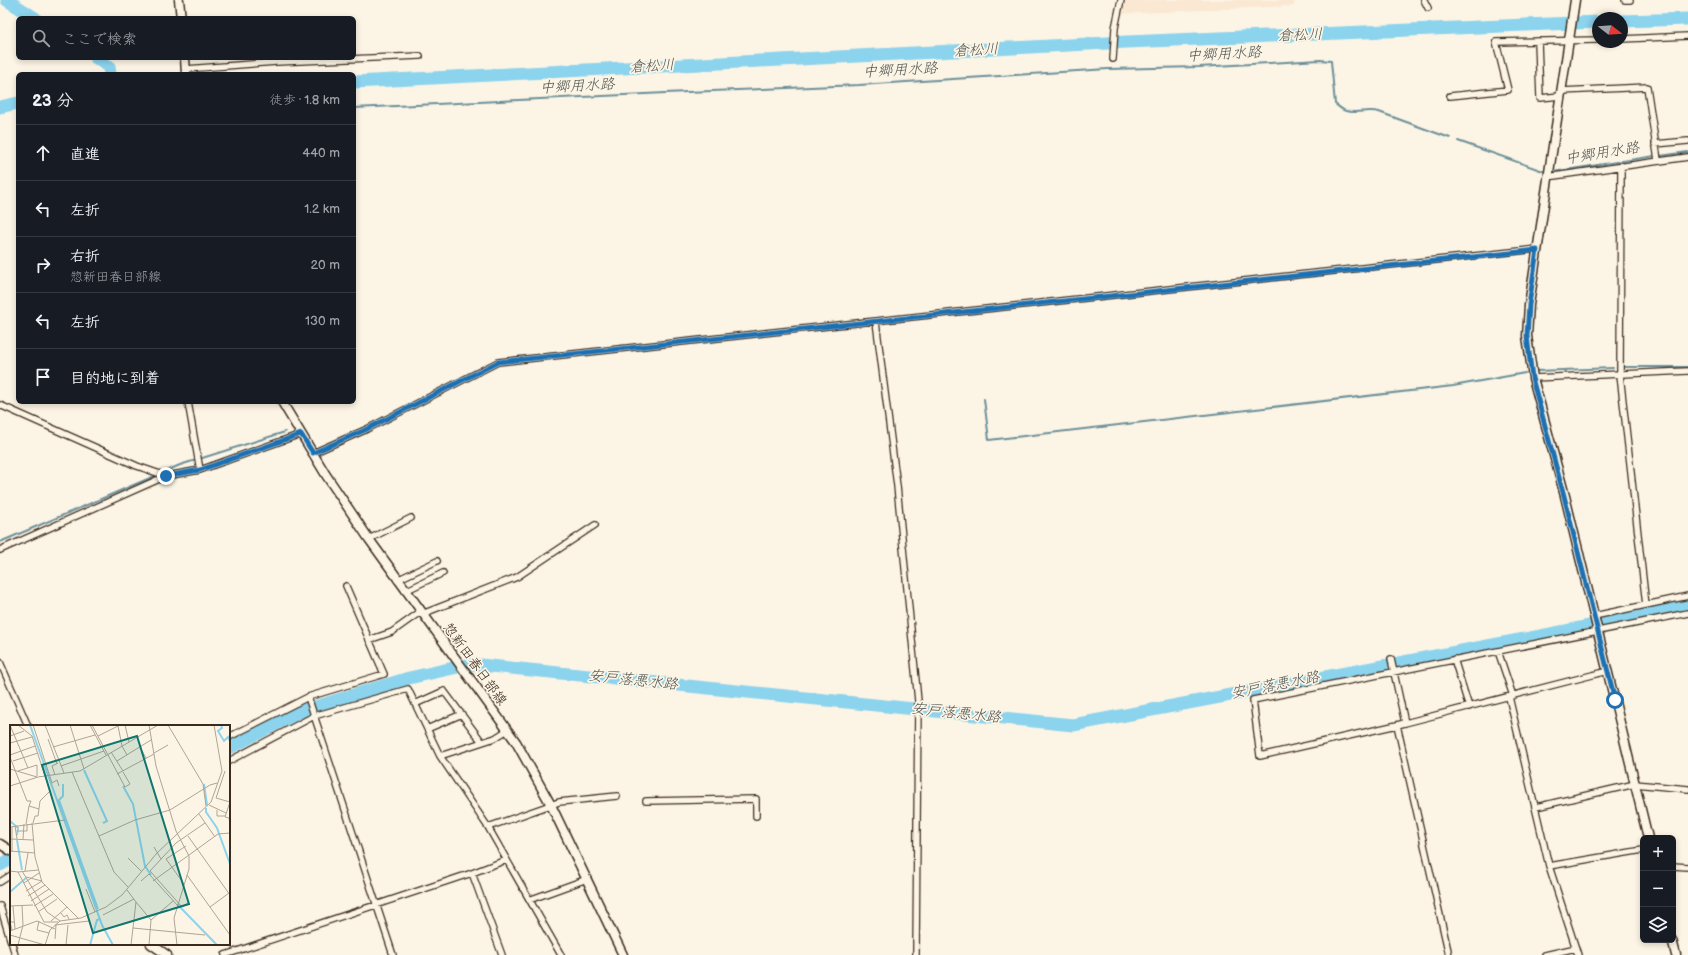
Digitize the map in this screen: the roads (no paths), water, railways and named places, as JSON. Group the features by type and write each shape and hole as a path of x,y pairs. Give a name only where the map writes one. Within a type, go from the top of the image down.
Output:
{"street":[{"path":"179,0 181,16"},
{"path":"1113,60 1115,28 1121,0"},
{"path":"1424,0 1428,8"},
{"path":"1575,0 1547,177 1529,305 1527,336 1532,378 1564,496 1647,835"},
{"path":"1628,39 1688,36"},
{"path":"1450,96 1508,90 1496,42 1592,40"},
{"path":"1538,41 1540,98 1560,93 1647,87 1658,160"},
{"path":"356,59 420,56"},
{"path":"185,60 186,72 276,62 324,60"},
{"path":"1656,144 1688,141"},
{"path":"1547,177 1658,160 1688,157"},
{"path":"1621,166 1620,375 1646,605"},
{"path":"313,453 365,430 498,362 1537,250"},
{"path":"876,322 897,486 918,701 916,955"},
{"path":"1532,378 1688,371"},
{"path":"188,404 200,470"},
{"name":"惣新田春日部線","path":"283,404 313,453 397,580 506,731 516,742 551,805 624,955"},
{"path":"0,405 137,466 166,476"},
{"path":"0,550 166,476 200,470 301,434"},
{"path":"369,539 411,518"},
{"path":"369,640 392,632 421,613 517,577 595,525"},
{"path":"397,580 437,560"},
{"path":"405,591 443,573"},
{"path":"230,736 308,697 384,674 346,586"},
{"path":"1594,617 1688,596"},
{"path":"1608,671 1397,725 1260,756 1253,700 1688,613"},
{"path":"1498,651 1511,697 1549,866 1578,955"},
{"path":"1391,659 1405,723"},
{"path":"1454,659 1469,707"},
{"path":"0,662 28,725"},
{"path":"230,760 314,716 408,689 440,756 488,827 560,955"},
{"path":"415,704 444,690 482,742"},
{"path":"308,697 393,955"},
{"path":"427,729 462,714"},
{"path":"1397,725 1449,955"},
{"path":"440,756 496,738 506,731"},
{"path":"1536,807 1635,784 1688,789"},
{"path":"488,827 559,802 617,796"},
{"path":"646,801 756,799 756,816"},
{"path":"0,844 10,850"},
{"path":"1549,866 1640,851"},
{"path":"225,955 472,873 506,860"},
{"path":"1676,866 1688,867"},
{"path":"472,873 502,955"},
{"path":"0,882 10,876"},
{"path":"529,900 587,879"},
{"path":"0,906 10,940"},
{"path":"1673,943 1676,955"},
{"path":"12,945 15,955"},
{"path":"152,945 167,955"},
{"path":"1545,955 1576,948"}],"waterway":[{"path":"7,0 32,16"},
{"name":"倉松川","path":"1628,21 1688,19"},
{"name":"倉松川","path":"356,82 1127,42 1592,22"},
{"path":"99,60 109,67 110,72"},
{"name":"中郷用水路","path":"356,108 859,85 1108,69 1199,67 1320,60 1331,61 1335,104 1343,110 1350,112 1379,112 1450,138"},
{"name":"倉松川","path":"0,107 16,103"},
{"name":"中郷用水路","path":"1458,141 1543,171"},
{"name":"中郷用水路","path":"1660,156 1688,152"},
{"name":"中郷用水路","path":"1553,172 1655,156"},
{"path":"1622,367 1688,367"},
{"path":"1537,371 1613,368"},
{"path":"984,399 989,440 1453,386 1525,373"},
{"path":"161,473 180,465 285,432"},
{"path":"0,542 157,475"},
{"name":"安戸落悪水路","path":"230,747 299,712 409,678 471,664 1073,725 1561,632 1688,605"},
{"name":"安戸落悪水路","path":"0,865 10,860"}]}
